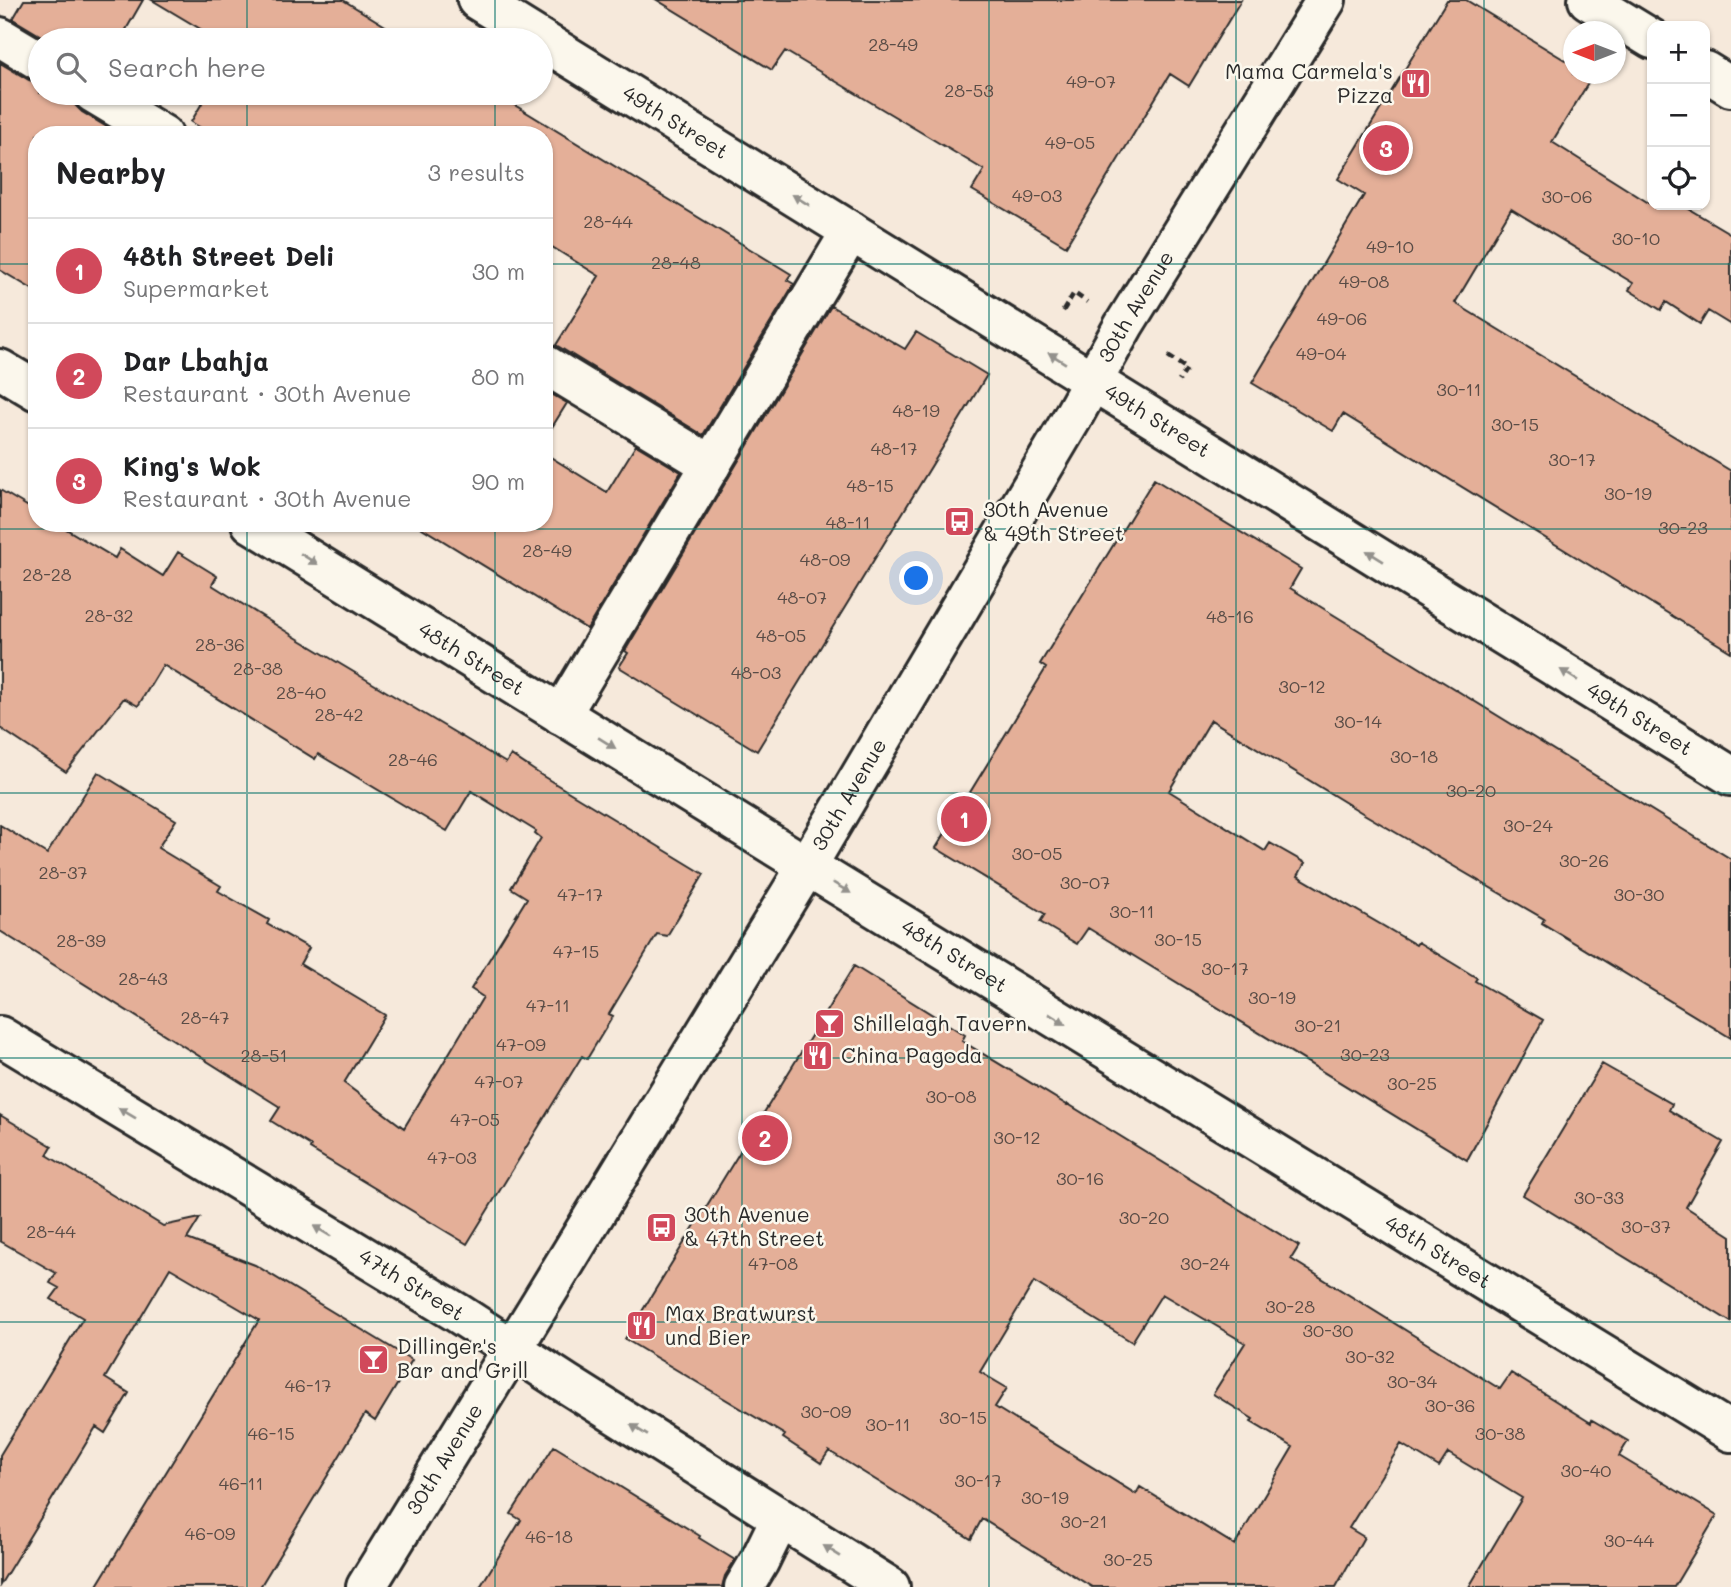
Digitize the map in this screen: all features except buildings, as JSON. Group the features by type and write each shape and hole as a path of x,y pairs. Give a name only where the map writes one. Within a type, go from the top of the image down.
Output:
{"street":[{"name":"49th Street","path":"477,0 522,28"},
{"name":"30th Avenue","path":"366,1587 807,866 1124,325 1326,0"},
{"path":"1588,0 1647,36"},
{"path":"0,37 28,54"},
{"name":"49th Street","path":"553,47 1731,776"},
{"path":"1710,74 1731,87"},
{"path":"113,105 148,126"},
{"path":"561,715 851,231"},
{"path":"0,369 28,386"},
{"path":"553,369 711,465"},
{"name":"48th Street","path":"266,532 1731,1432"},
{"name":"47th Street","path":"0,1036 456,1312 890,1587"},
{"path":"744,1587 779,1518"}],"path":[{"path":"1062,313 1074,293"},
{"path":"1168,356 1187,369 1179,381"}],"place":[{"name":"Mama Carmela's Pizza","path":"1416,84"},
{"name":"King's Wok","path":"1386,148"},
{"name":"30th Avenue & 49th Street","path":"960,522"},
{"name":"48th Street Deli","path":"964,819"},
{"name":"Shillelagh Tavern","path":"830,1024"},
{"name":"China Pagoda","path":"818,1056"},
{"name":"Dar Lbahja","path":"765,1138"},
{"name":"30th Avenue & 47th Street","path":"661,1227"},
{"name":"Max Bratwurst und Bier","path":"642,1326"},
{"name":"Dillinger's Bar and Grill","path":"374,1359"}]}
